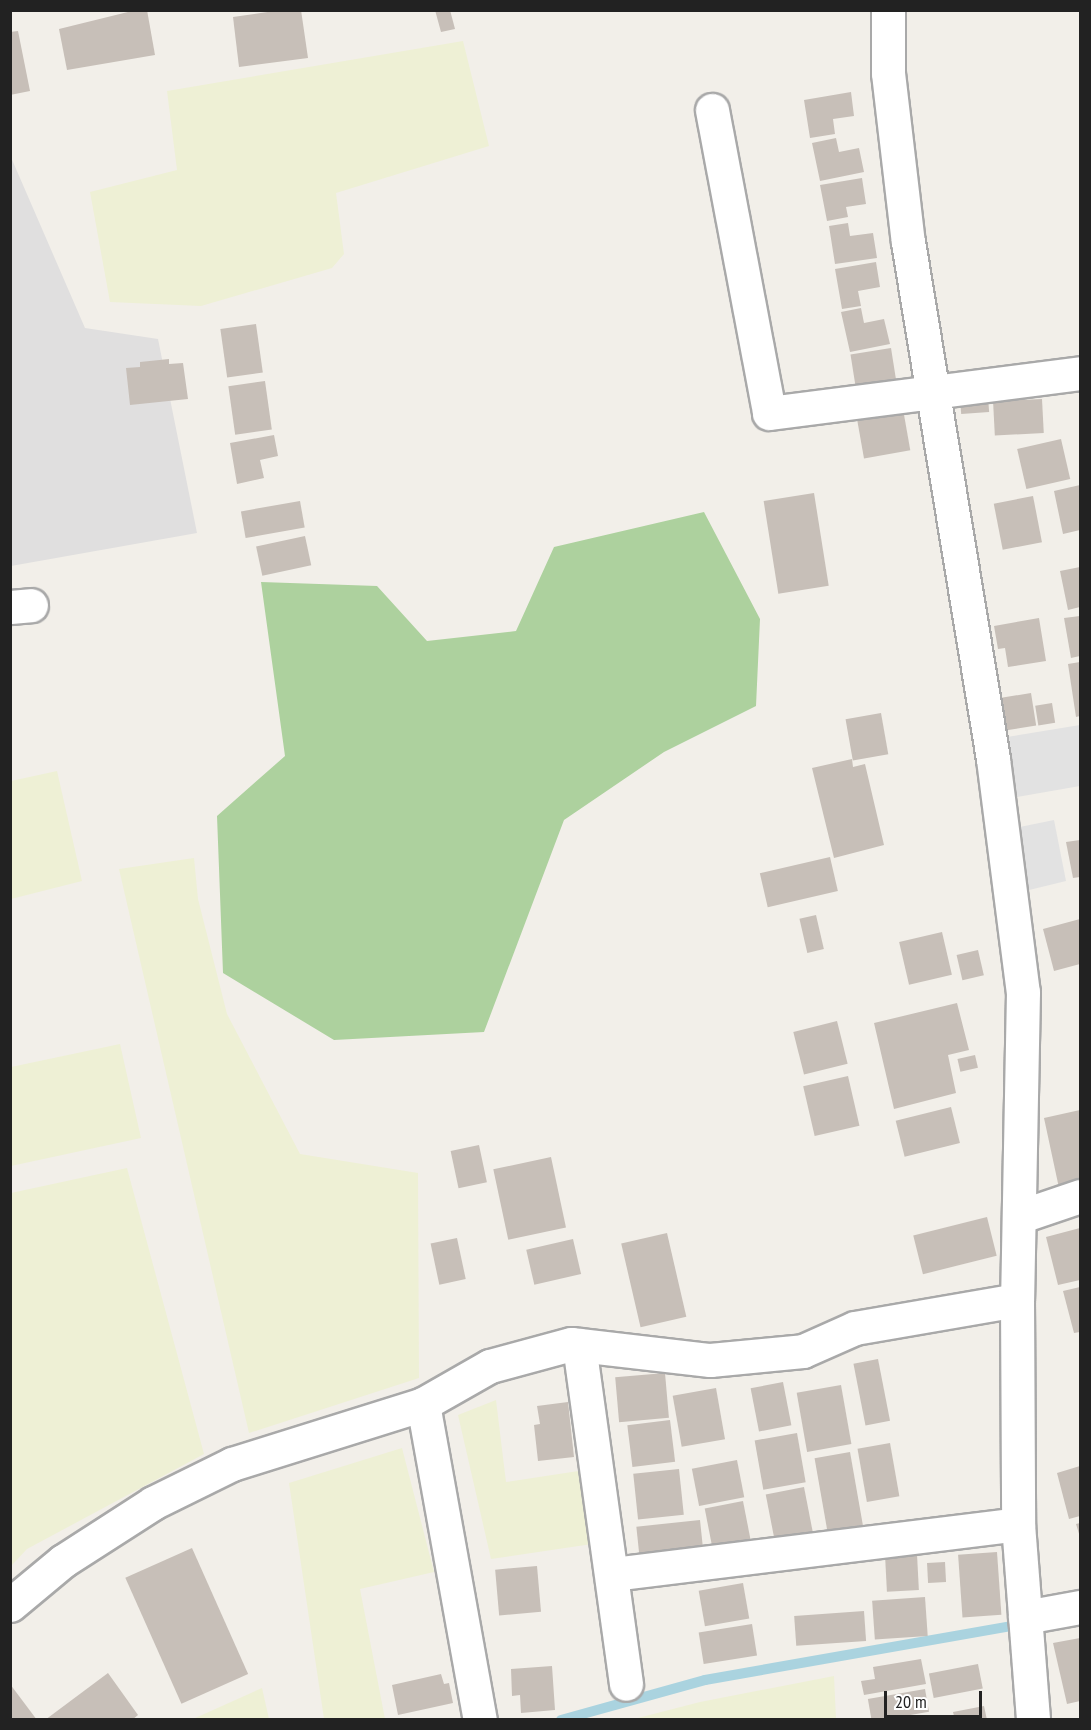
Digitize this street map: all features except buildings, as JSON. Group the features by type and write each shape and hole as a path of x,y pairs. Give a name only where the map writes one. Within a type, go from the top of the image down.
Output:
{"street":[{"path":"888,10 888,73 897,153 931,390 993,759 1023,992 1021,1216 1017,1300 1018,1524 1033,1719"},
{"path":"712,110 769,413 931,390 1080,373"},
{"path":"1021,1216 1080,1196"},
{"path":"10,1605 63,1561 143,1509 232,1464 423,1404 490,1366 571,1344 710,1360 803,1351 855,1328 1017,1300"},
{"path":"579,1345 626,1684"},
{"path":"423,1404 480,1719"},
{"path":"612,1574 1018,1524"},
{"path":"1025,1617 1080,1607"}],"shaded area":[{"path":"10,155 85,328 158,339 197,533 11,566"},
{"path":"1080,725 1080,786 1017,797 1007,737"},
{"path":"1054,820 1066,881 1021,892 1015,828"}],"green space":[{"path":"463,41 489,146 336,193 344,254 332,268 201,306 110,302 90,192 177,170 167,91"},
{"path":"704,512 760,619 756,706 664,752 564,820 484,1032 334,1040 223,973 217,816 285,756 261,582 377,586 427,641 516,631 554,547"},
{"path":"57,771 82,881 11,899 11,781"},
{"path":"194,858 198,899 227,1014 300,1154 418,1173 419,1378 249,1433 119,869"},
{"path":"120,1044 141,1138 11,1166 11,1067"},
{"path":"127,1168 204,1454 27,1549 12,1565 11,1193"},
{"path":"496,1400 506,1482 585,1470 592,1544 491,1559 458,1415"},
{"path":"402,1448 434,1572 360,1589 385,1719 324,1719 289,1483"},
{"path":"834,1676 836,1719 634,1719 700,1702"},
{"path":"262,1688 269,1719 193,1719"}],"waterway":[{"path":"561,1720 705,1680 1012,1626"}]}
